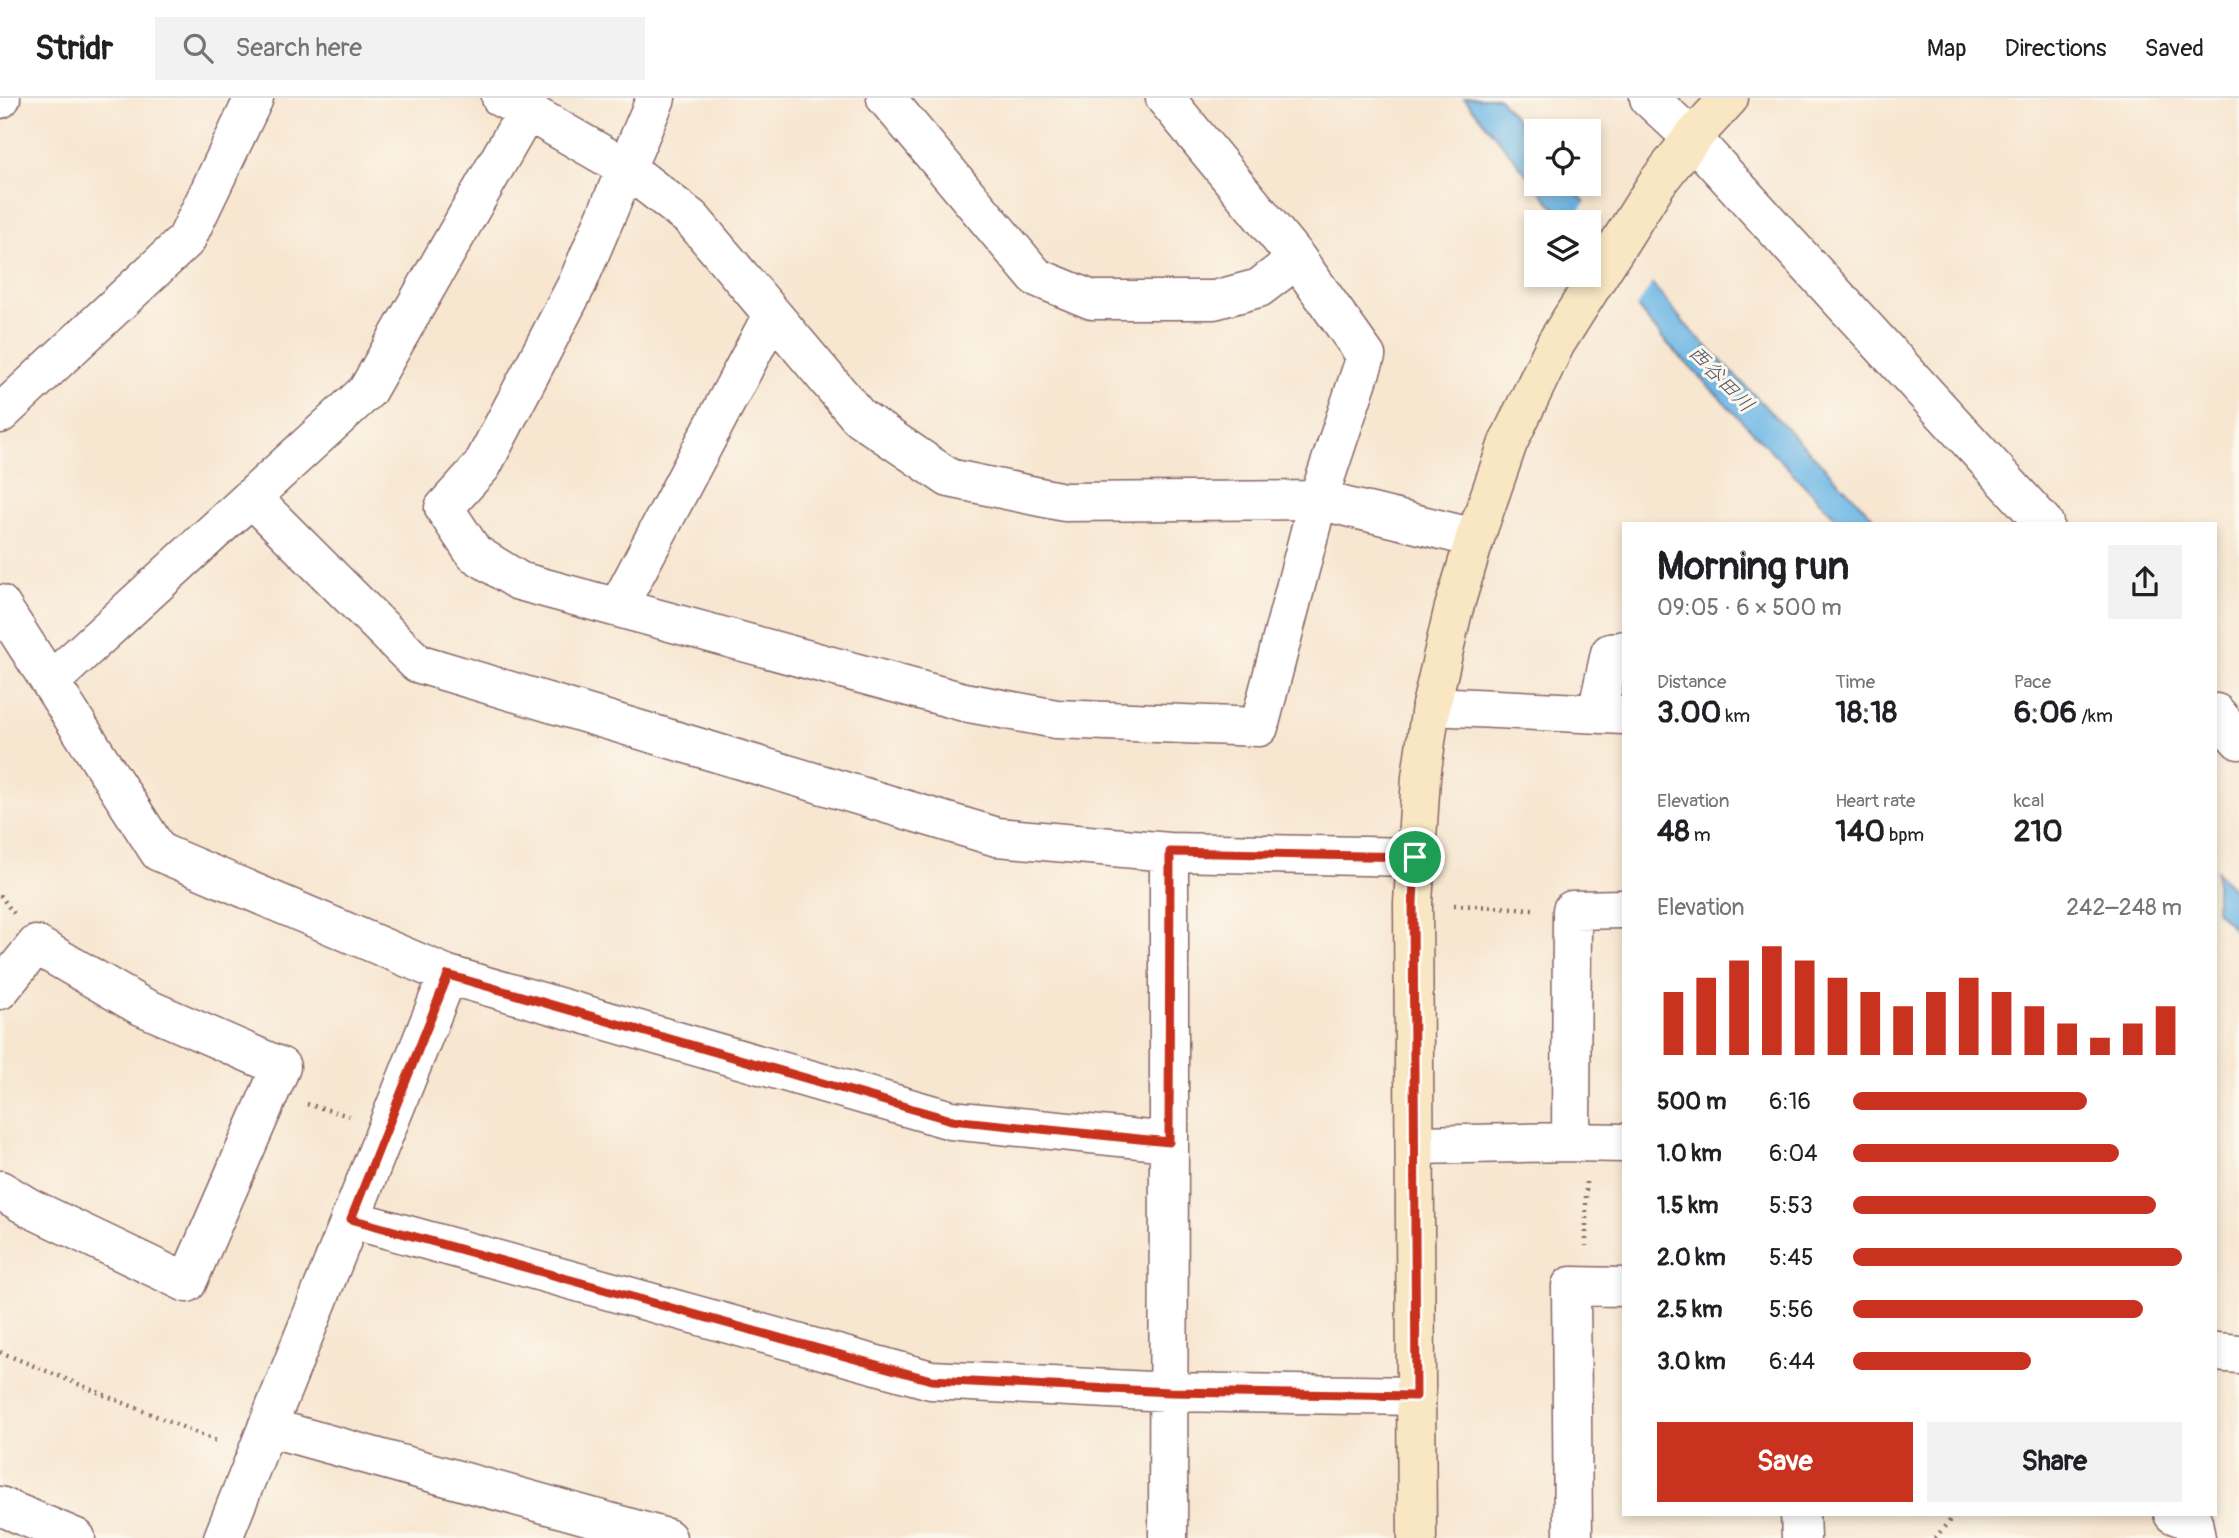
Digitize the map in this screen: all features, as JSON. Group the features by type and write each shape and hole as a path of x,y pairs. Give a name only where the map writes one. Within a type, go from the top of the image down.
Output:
{"street":[{"path":"0,414 186,240 254,98"},
{"path":"656,98 577,284 482,467 444,508 474,553 519,581 964,702 1056,719 1259,727 1318,500 1366,356 1297,259 1165,98"},
{"path":"886,98 1036,277 1092,300 1214,300 1259,288 1297,259"},
{"path":"1649,98 1692,138 2043,522"},
{"path":"1417,1538 1413,904 1421,777 1431,706 1453,611 1475,538 1508,443 1556,342 1657,183 1692,138 1729,98"},
{"path":"50,682 367,391 514,105 626,168 692,219 859,417 949,478 1064,502 1318,500 1475,538"},
{"path":"618,607 772,314"},
{"path":"251,497 417,663 997,837 1170,852 1415,857"},
{"path":"0,604 159,852 448,975 951,1120 1169,1142"},
{"path":"1431,706 1610,714 1610,653 1622,650"},
{"path":"2217,714 2239,740"},
{"path":"1168,1538 1170,852"},
{"path":"1578,1142 1572,911 1622,909"},
{"path":"0,990 36,946 139,1005 281,1067 187,1283 30,1208 0,1190"},
{"path":"223,1538 448,975"},
{"path":"1415,1145 1622,1143"},
{"path":"351,1219 931,1380 1170,1392 1416,1396"},
{"path":"1573,1538 1571,1286 1605,1286"},
{"path":"2217,1352 2239,1354"},
{"path":"261,1442 667,1538"},
{"path":"0,1506 76,1538"},
{"path":"1800,1516 1801,1538"},
{"path":"2178,1516 2193,1522 2196,1538"}],"path":[{"path":"1413,904 1572,911"},
{"path":"270,1093 387,1127"},
{"path":"1578,1142 1605,1286"},
{"path":"0,1352 261,1442"},
{"path":"1935,1538 1953,1516"}],"water":[{"path":"1464,98 1499,98 1524,128 1524,171"},
{"path":"1545,196 1580,196 1591,210 1556,210"},
{"name":"西谷田川","path":"1601,222 1685,324 1878,522 1840,522 1664,340 1601,264"},
{"path":"2217,872 2239,895 2239,934 2217,911"}],"pier":[{"path":"1587,199 1596,210 1580,210"},
{"path":"1601,216 1654,280 1635,310 1601,269"}],"route":[{"path":"1170,852 1415,857 1416,1396 1170,1392 931,1380 351,1219 448,975 951,1120 1169,1142 1170,852"}]}
